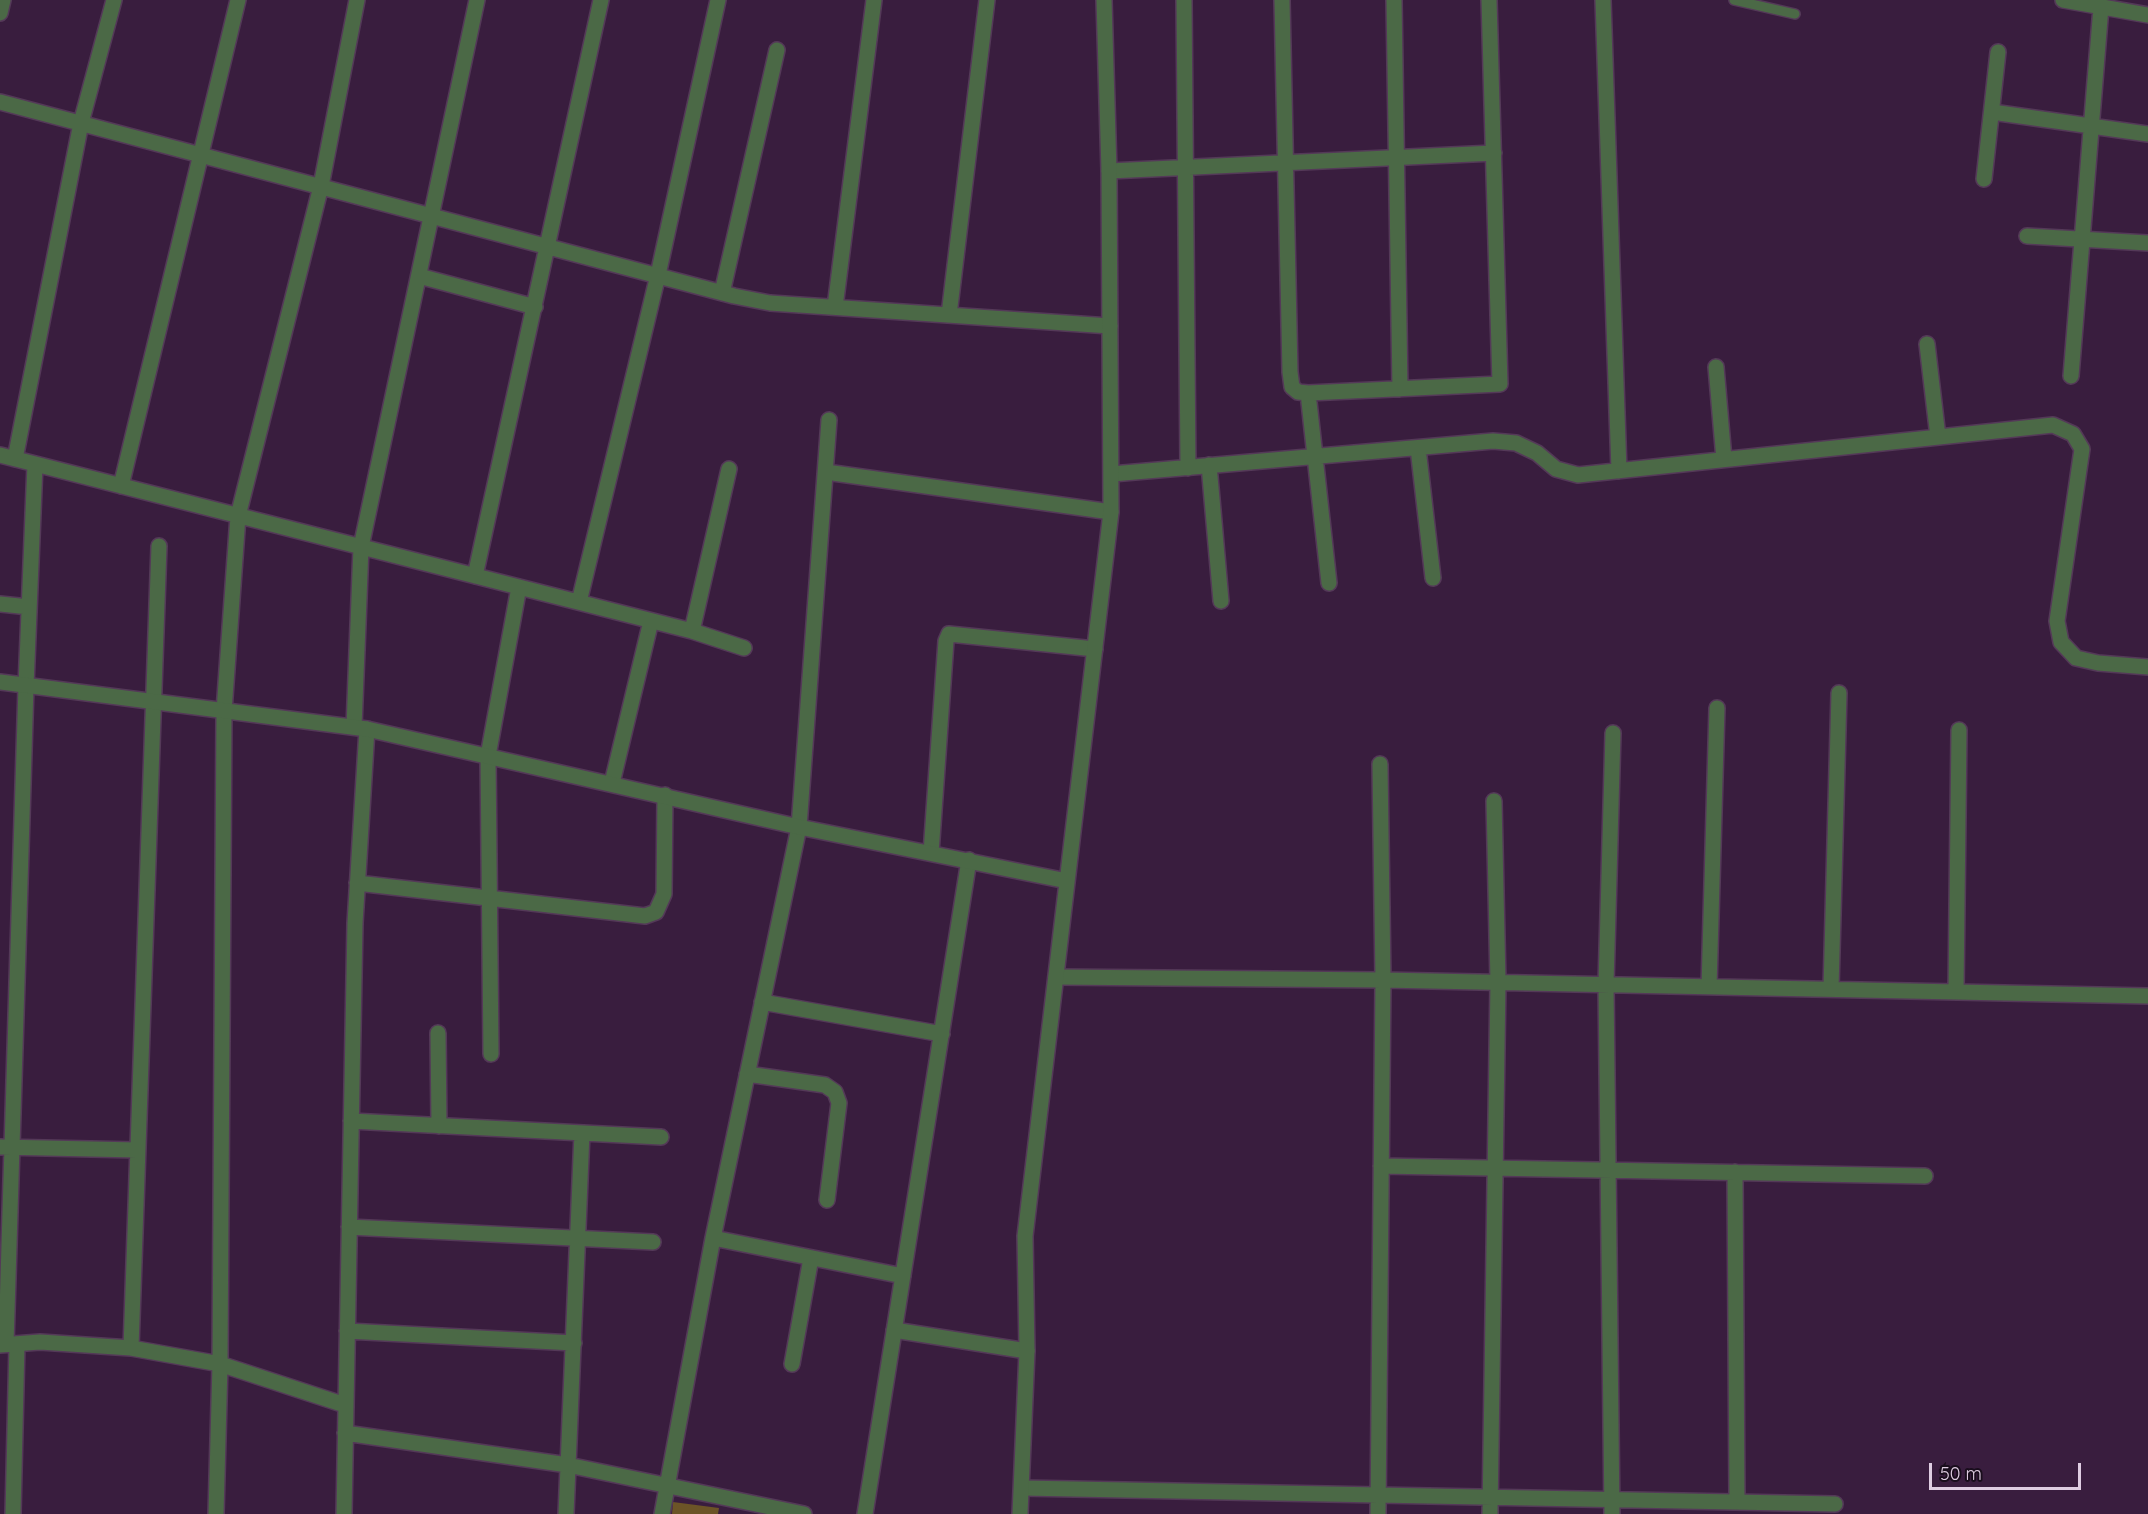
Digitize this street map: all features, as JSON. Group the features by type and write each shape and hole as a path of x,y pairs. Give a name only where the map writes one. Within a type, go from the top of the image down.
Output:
{"street":[{"path":"0,13 3,0"},
{"path":"114,0 81,123 7,457 692,631 744,648"},
{"path":"121,486 238,0"},
{"path":"216,1514 220,1364 224,711 238,516 321,186 357,0"},
{"path":"344,1514 361,728 361,547 477,0"},
{"path":"475,576 601,0"},
{"path":"579,602 658,275 718,0"},
{"path":"834,307 874,0"},
{"path":"949,315 987,0"},
{"path":"1020,1514 1023,1488 1027,1351 1025,1236 1110,512 1112,474 1109,171 1104,0"},
{"path":"1184,0 1188,468"},
{"path":"1282,0 1290,372 1292,387 1298,392 1308,393 1500,384 1489,0"},
{"path":"1394,0 1400,389"},
{"path":"1603,0 1619,471"},
{"path":"2063,0 2148,15"},
{"path":"2071,376 2101,7"},
{"path":"722,293 777,50"},
{"path":"1984,179 1998,52"},
{"path":"0,102 722,293 770,303 1110,326"},
{"path":"1992,112 2148,134"},
{"path":"1109,171 1494,153"},
{"path":"2027,236 2148,243"},
{"path":"419,276 535,307"},
{"path":"1927,344 1938,437"},
{"path":"1716,367 1724,459"},
{"path":"1308,393 1329,583"},
{"path":"662,1514 713,1238 799,827 829,420"},
{"path":"1112,474 1493,441 1516,443 1536,453 1556,469 1578,475 2053,424 2073,434 2082,448 2057,621 2061,642 2076,658 2098,663 2148,667"},
{"path":"1418,448 1433,579"},
{"path":"13,1514 6,1147 35,464"},
{"path":"1209,465 1221,601"},
{"path":"692,631 729,469"},
{"path":"826,472 1110,512"},
{"path":"131,1348 159,546"},
{"path":"490,1054 488,756 519,587"},
{"path":"0,604 29,607"},
{"path":"612,783 651,621"},
{"path":"931,853 946,641 949,634 957,633 1095,649"},
{"path":"0,682 361,728 799,827 1067,881"},
{"path":"1831,989 1839,693"},
{"path":"1709,987 1717,708"},
{"path":"1956,992 1959,730"},
{"path":"1612,733 1606,984 1612,1507"},
{"path":"1378,1514 1383,980 1380,764"},
{"path":"357,883 489,900 645,916 656,912 664,894 665,795"},
{"path":"1490,1514 1498,982 1494,801"},
{"path":"865,1514 969,860"},
{"path":"1056,977 1498,982 2148,996"},
{"path":"762,1002 942,1034"},
{"path":"438,1033 439,1126"},
{"path":"747,1074 825,1084 835,1092 838,1103 827,1200"},
{"path":"351,1121 661,1137"},
{"path":"566,1514 582,1133"},
{"path":"6,1147 138,1149"},
{"path":"1381,1166 1925,1176"},
{"path":"1735,1172 1737,1502"},
{"path":"349,1227 653,1242"},
{"path":"713,1238 903,1276"},
{"path":"792,1364 811,1258"},
{"path":"894,1330 1027,1351"},
{"path":"347,1331 574,1342"},
{"path":"8,1344 40,1342 131,1348 220,1364 345,1405"},
{"path":"345,1433 568,1465 804,1514"},
{"path":"1023,1488 1490,1497 1612,1507 1737,1502 1835,1504"}],"lane":[{"path":"1734,0 1795,14"}],"building":[{"path":"673,1502 719,1508 718,1514 672,1514"}]}
